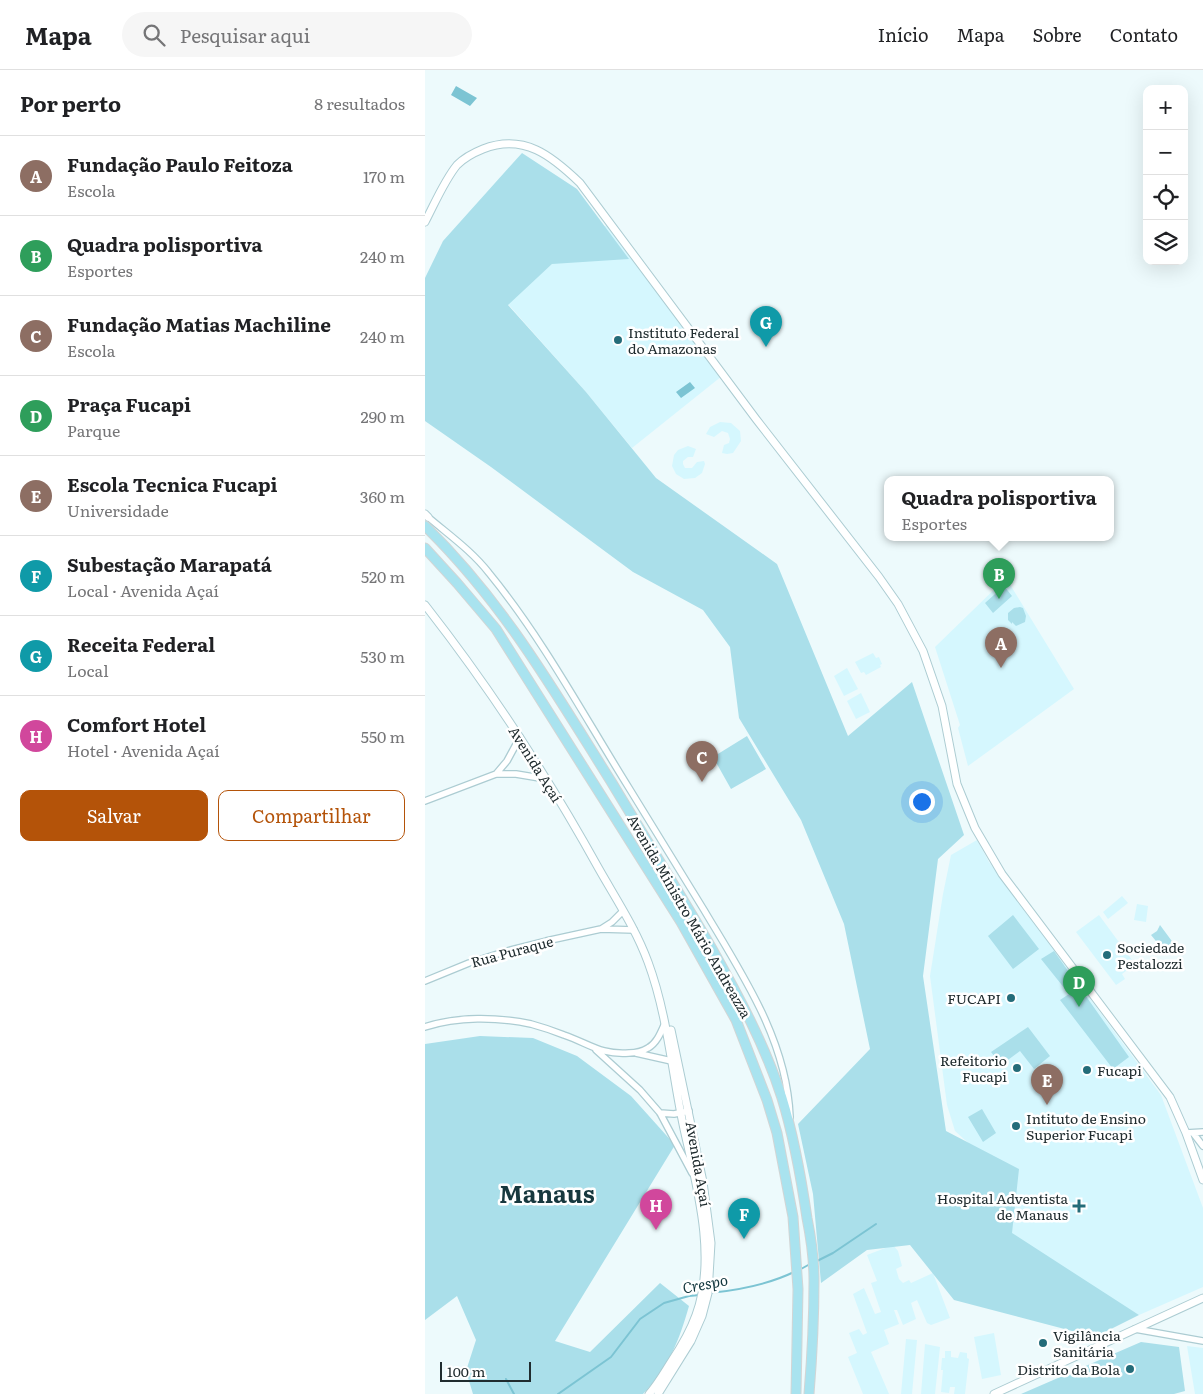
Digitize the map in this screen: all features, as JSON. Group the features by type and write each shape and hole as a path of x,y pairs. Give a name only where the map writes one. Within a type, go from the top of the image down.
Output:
{"main road":[{"name":"Avenida Ministro Mário Andreazza","path":"426,520 494,602 535,659 694,918 746,1011 781,1096 791,1131 803,1190 810,1234 814,1279 809,1394"},
{"name":"Avenida Ministro Mário Andreazza","path":"425,548 496,630 541,698 562,735 656,882 736,1020 767,1100 777,1133 793,1216 798,1290 796,1394"},
{"path":"562,735 576,726"}],"street":[{"path":"425,222 457,166 467,157 494,144 510,143 526,146 543,153 561,165 580,184 756,419 899,604 923,651 942,706 957,784 975,828 1002,874 1170,1097 1190,1133 1203,1180"},
{"path":"426,520 474,556 508,596 545,651 721,939 752,993 773,1036 785,1073 790,1106 791,1131"},
{"name":"Avenida Açaí","path":"425,605 475,672 519,737 582,837 634,930 648,963 666,1021 689,1111 709,1215 711,1243 708,1293 703,1316 691,1341 658,1394"},
{"path":"496,774 507,761 519,737"},
{"path":"425,800 496,774 516,774 546,779"},
{"name":"Rua Puraque","path":"601,929 612,922 623,911"},
{"name":"Rua Puraque","path":"425,981 469,963 507,951 601,929 634,930"},
{"name":"Avenida Açaí","path":"634,930 644,942 653,961 669,1019 681,1113 706,1243 702,1291 697,1315 686,1339 649,1394"},
{"path":"425,1027 463,1020 500,1020 532,1024 565,1035 596,1050 616,1054 634,1053 675,1062"},
{"path":"634,1053 648,1048 658,1038 666,1021"},
{"path":"596,1050 640,1090 660,1113 695,1178"},
{"path":"660,1113 689,1111"},
{"path":"1190,1133 1203,1132"},
{"path":"1190,1133 1203,1146"},
{"path":"994,1394 1203,1298"},
{"path":"1135,1329 1203,1341"}],"shaded area":[{"path":"456,86 477,98 470,106 451,95"},
{"path":"522,153 577,189 629,259 552,264 508,305 586,392 656,478 777,564 848,736 912,682 964,835 938,859 923,976 946,1131 1019,1169 1012,1233 1139,1315 1095,1337 954,1300 910,1245 867,1250 821,1283 813,1194 798,1124 870,1049 844,924 801,820 739,718 730,647 703,610 633,572 491,467 425,421 425,278 443,241"},
{"name":"Instituto Federal do Amazonas","path":"608,224 722,376 632,448 586,392 508,304 552,264"},
{"path":"690,382 695,388 681,398 676,392"},
{"path":"720,422 731,423 740,431 741,441 733,453 722,453 724,445 729,443 728,433 722,431 714,437 706,434 710,427"},
{"path":"688,446 696,449 693,457 688,457 683,461 685,468 692,468 697,462 704,461 705,464 702,473 695,478 684,479 676,474 672,466 674,455 678,450"},
{"path":"1006,578 1074,689 968,766 958,728 960,725 935,647"},
{"path":"1004,586 1012,596 993,613 985,603"},
{"path":"1014,608 1023,608 1026,616 1025,622 1016,626 1008,620 1008,613"},
{"path":"873,653 876,658 879,657 882,664 880,665 881,667 866,675 864,672 861,673 855,662"},
{"path":"847,668 858,689 844,696 834,676"},
{"path":"861,693 870,712 856,719 847,701"},
{"path":"747,736 766,769 731,789 713,757"},
{"path":"977,840 989,862 1161,1095 1203,1208 1203,1287 1139,1315 951,1203 975,1149 955,1131 947,1105 930,976 951,855"},
{"path":"1122,896 1128,903 1108,919 1103,912"},
{"path":"1137,904 1148,906 1146,922 1134,920"},
{"path":"1013,915 1039,949 1013,969 988,936"},
{"path":"1099,915 1135,964 1122,974 1125,979 1116,985 1076,932"},
{"path":"1160,925 1174,944 1165,952 1151,935 1157,931"},
{"path":"1054,951 1129,1057 1113,1069 1060,1000 1069,994 1041,959"},
{"path":"1028,1027 1050,1056 1034,1069 1020,1051 1001,1065 991,1052"},
{"path":"480,1036 533,1038 577,1056 631,1096 675,1145 555,1341 590,1352 660,1283 689,1306 672,1353 660,1374 643,1394 473,1394 466,1371 476,1340 457,1296 425,1320 425,1044"},
{"path":"982,1109 996,1133 983,1142 968,1117"},
{"path":"893,1245 898,1251 902,1266 896,1269 899,1279 903,1283 909,1280 911,1283 933,1273 950,1318 931,1325 927,1323 917,1300 911,1303 916,1319 903,1325 897,1310 894,1310 899,1324 884,1330 889,1344 871,1352 889,1394 863,1394 848,1357 857,1353 849,1333 859,1329 863,1335 867,1333 853,1294 864,1288 875,1314 881,1312 871,1283 877,1281 867,1255"},
{"path":"994,1333 1001,1375 982,1379 974,1337"},
{"path":"906,1339 917,1340 912,1394 901,1394"},
{"name":"Distrito da Bola","path":"1141,1342 1179,1347 1185,1391 1174,1394 1021,1394"},
{"path":"925,1344 940,1347 935,1394 921,1394"},
{"path":"1187,1346 1203,1348 1203,1394 1195,1394"},
{"path":"945,1351 951,1351 951,1357 958,1358 960,1352 967,1353 967,1358 969,1359 965,1394 954,1394 955,1387 950,1387 949,1393 941,1392 942,1358 945,1358"}],"waterway":[{"name":"Crespo","path":"817,1261 833,1253 876,1224"},
{"name":"Crespo","path":"801,1269 810,1264"},
{"name":"Crespo","path":"710,1293 753,1286 794,1272"},
{"name":"Crespo","path":"558,1394 611,1357 640,1319 664,1303 700,1295"},
{"name":"Crespo","path":"506,1379 514,1394"}],"place":[{"name":"Instituto Federal do Amazonas","path":"618,340"},
{"name":"Receita Federal","path":"766,347"},
{"name":"Quadra polisportiva","path":"999,599"},
{"name":"Fundação Paulo Feitoza","path":"1001,668"},
{"name":"Fundação Matias Machiline","path":"702,782"},
{"name":"Sociedade Pestalozzi","path":"1107,955"},
{"name":"FUCAPI","path":"1011,998"},
{"name":"Praça Fucapi","path":"1079,1007"},
{"name":"Refeitorio Fucapi","path":"1017,1068"},
{"name":"Fucapi","path":"1087,1070"},
{"name":"Escola Tecnica Fucapi","path":"1047,1105"},
{"name":"Intituto de Ensino Superior Fucapi","path":"1016,1126"},
{"name":"Hospital Adventista de Manaus","path":"1079,1206"},
{"name":"Comfort Hotel","path":"656,1230"},
{"name":"Subestação Marapatá","path":"744,1239"},
{"name":"Vigilância Sanitária","path":"1043,1343"},
{"name":"Distrito da Bola","path":"1130,1369"}],"district":[{"name":"Manaus","path":"547,1192"}]}
